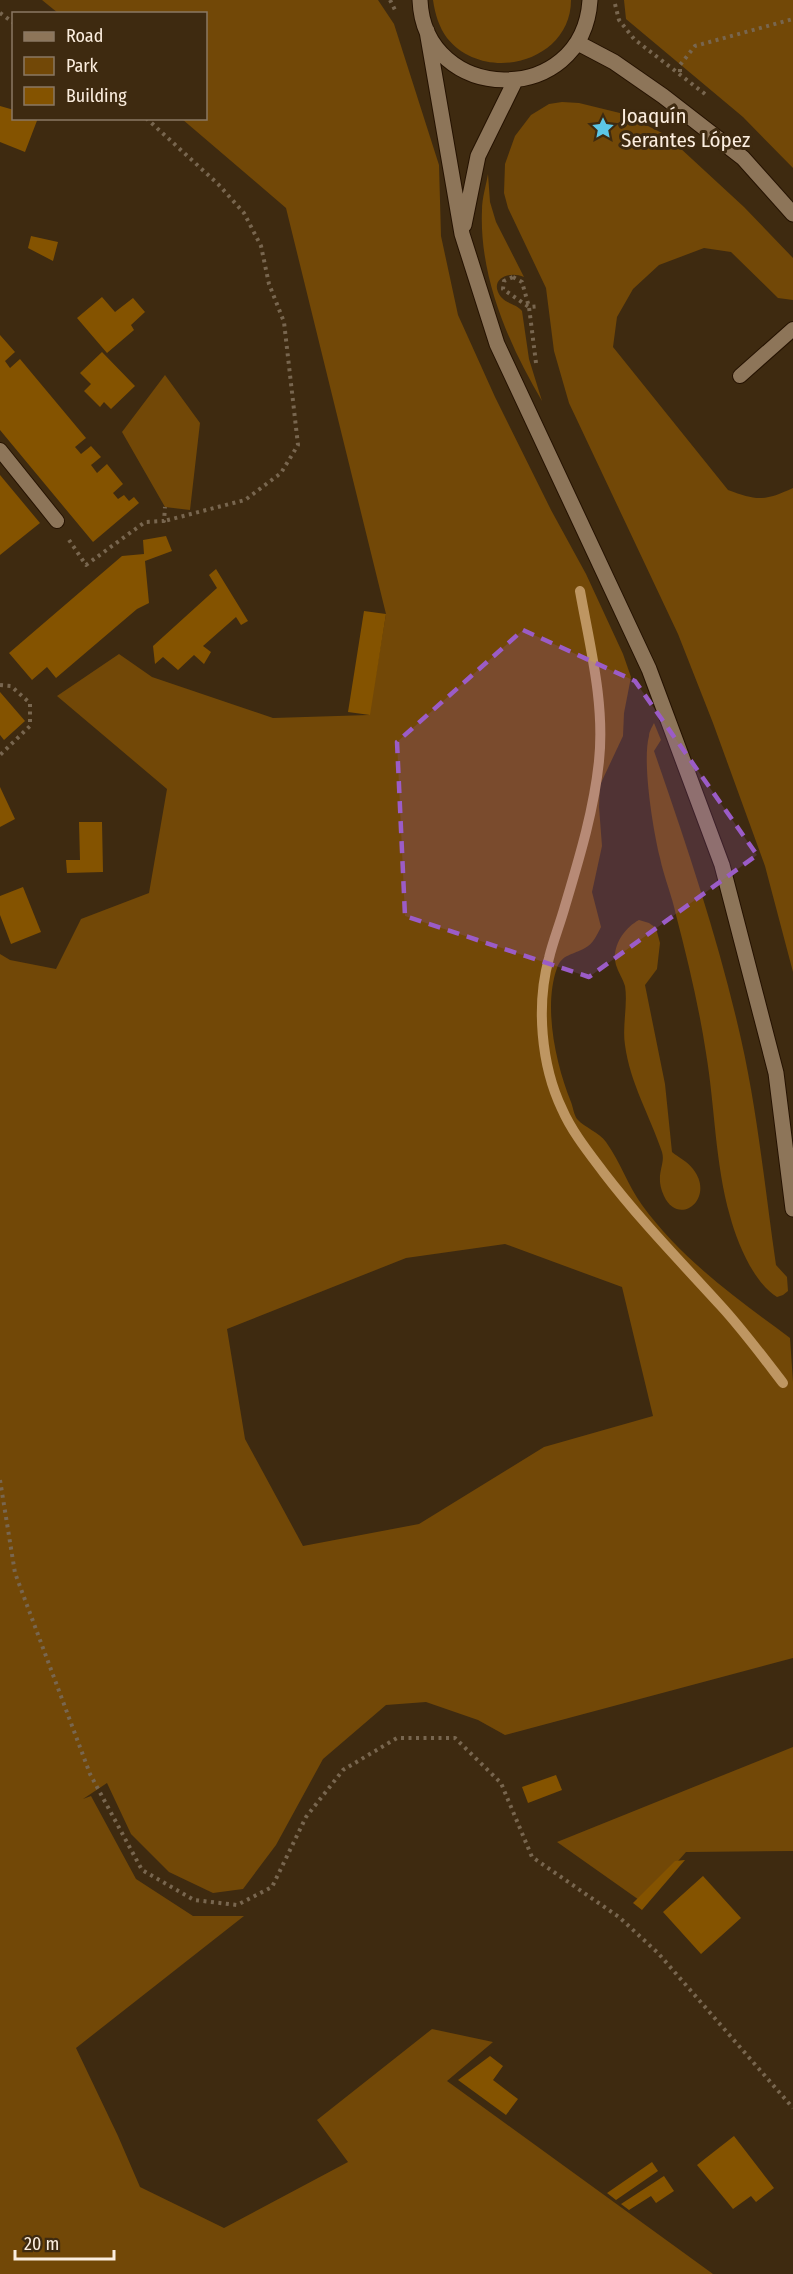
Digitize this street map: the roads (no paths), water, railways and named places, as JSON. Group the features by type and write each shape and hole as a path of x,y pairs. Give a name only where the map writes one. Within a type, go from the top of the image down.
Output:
{"street":[{"path":"420,0 462,234 497,344 649,669 722,865 776,1073 793,1209"},
{"path":"427,31 442,54 463,70 489,80 515,81 547,70 561,61 578,43 589,16 590,0"},
{"path":"578,43 614,62 663,96 743,158 793,214"},
{"path":"462,234 478,156 515,81"}],"lane":[{"path":"740,376 793,329"},
{"path":"0,450 57,521"}],"waterway":[{"path":"580,591 598,697 599,761 594,798 585,834 545,976 542,1015 549,1073 566,1118 593,1158 646,1224 737,1324 783,1383"}],"place":[{"name":"Joaquín Serantes López","path":"603,128"}]}
